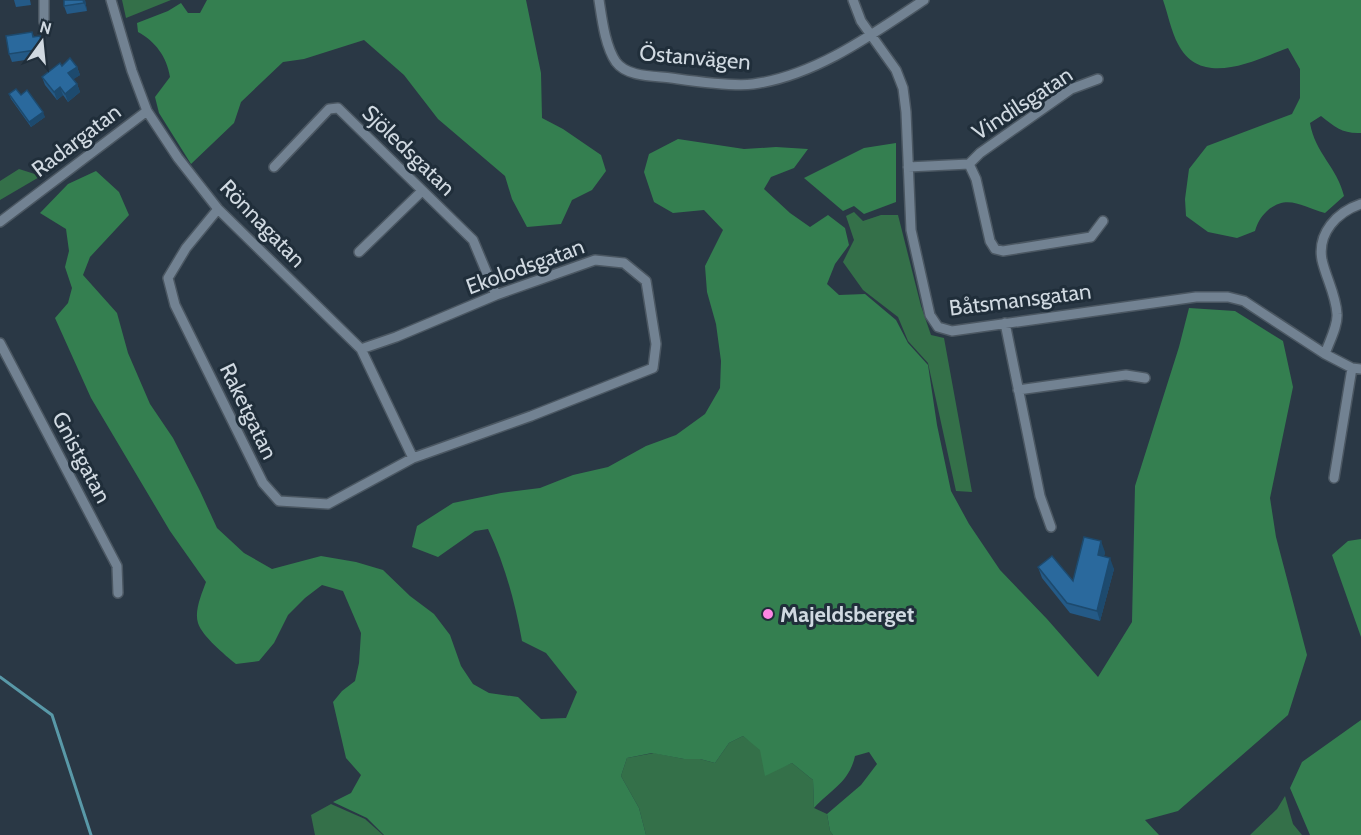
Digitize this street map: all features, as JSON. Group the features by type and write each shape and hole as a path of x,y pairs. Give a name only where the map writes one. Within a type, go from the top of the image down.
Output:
{"street":[{"path":"44,0 44,22"},
{"name":"Rönnagatan","path":"111,0 126,53 147,111 178,158 218,209 361,349 413,459"},
{"name":"Östanvägen","path":"599,0 609,47 616,63 626,70 649,76 750,85 800,73 870,35 924,0"},
{"name":"Båtsmansgatan","path":"853,0 861,21 896,70 903,88 911,230 930,315 938,327 951,331 1196,297 1228,297 1244,301 1325,354 1356,368"},
{"name":"Vindilsgatan","path":"908,167 969,164 980,153 1071,89 1098,79"},
{"name":"Sjöledsgatan","path":"274,167 329,109 338,108 473,240 496,295"},
{"name":"Radargatan","path":"0,222 147,111"},
{"name":"Vindilsgatan","path":"969,164 976,179 990,241 995,249 1003,251 1091,237 1103,221"},
{"path":"358,252 422,191"},
{"path":"1325,354 1338,318 1336,302 1322,258 1323,237 1335,218 1361,204"},
{"name":"Raketgatan","path":"218,209 186,248 168,278 175,305 263,483 279,501 328,504 413,459"},
{"name":"Ekolodsgatan","path":"361,349 396,337 496,295 596,260 624,263 646,281 656,345 653,368 413,459"},
{"path":"1005,323 1041,496 1051,527"},
{"name":"Gnistgatan","path":"0,343 117,566 118,593"},
{"path":"1334,478 1356,368"},
{"path":"1018,390 1126,375 1145,378"}],"green space":[{"path":"122,0 171,0 126,18"},
{"path":"207,0 526,0 541,73 542,118 563,129 601,155 606,171 592,190 572,200 561,224 527,227 512,199 505,176 438,119 404,75 364,40 304,59 283,62 241,102 234,123 191,164 159,113 155,97 170,77 166,63 155,45 138,32 137,23 168,11 181,3 188,13 200,13"},
{"path":"1163,0 1361,0 1361,133 1340,129 1321,116 1310,123 1316,143 1341,186 1344,196 1325,213 1295,203 1281,203 1265,213 1255,231 1237,238 1208,232 1186,216 1185,199 1189,169 1207,146 1292,114 1300,98 1300,69 1288,48 1245,64 1214,68 1200,65 1188,58 1178,44"},
{"path":"678,139 744,149 776,147 808,149 794,168 771,177 764,189 790,213 810,227 828,215 845,228 849,245 835,264 827,284 839,295 865,294 896,320 908,343 928,365 937,425 951,491 969,524 1000,570 1098,677 1132,622 1135,486 1189,308 1235,311 1283,341 1293,387 1270,498 1276,537 1307,655 1288,715 1178,811 1145,820 1159,835 833,835 827,814 861,785 877,764 869,752 855,756 844,780 814,808 813,780 792,763 765,776 760,750 743,736 729,743 715,763 652,753 627,758 621,776 639,808 646,835 384,835 367,818 333,802 351,793 361,775 346,758 333,702 355,681 359,663 361,633 343,591 322,585 305,598 288,615 274,643 259,661 236,664 204,634 198,623 197,613 206,582 170,531 91,398 55,318 68,303 72,288 65,267 69,251 66,229 40,213 68,184 96,171 119,192 129,215 90,257 83,275 117,313 128,353 150,404 173,438 217,528 244,553 272,569 321,556 356,562 383,570 410,596 434,614 450,635 461,666 473,684 489,693 518,697 541,719 566,718 577,692 546,653 522,641 509,584 488,529 475,531 438,557 412,547 417,526 453,503 540,488 573,475 608,467 646,446 676,435 705,414 720,388 721,361 716,324 707,292 705,266 723,230 704,210 673,213 654,202 644,172 649,154"},
{"path":"896,143 896,202 864,214 854,206 843,211 804,178 864,148"},
{"path":"19,169 41,176 0,200 0,181"},
{"path":"854,212 863,221 881,215 898,215 921,306 931,335 944,338 972,492 956,491 928,363 908,341 898,317 863,290 843,262 854,240 846,216"},
{"path":"1361,539 1361,637 1332,555 1348,541"},
{"path":"1361,720 1361,835 1310,835 1290,788 1302,762"},
{"path":"743,736 784,766 792,763 813,780 814,808 827,814 833,835 646,835 639,808 621,776 627,758 654,753 715,763 729,743"},
{"path":"1285,796 1293,824 1302,835 1250,835 1277,809"},
{"path":"331,804 365,819 383,835 315,835 311,815"}],"building":[{"path":"64,0 83,0 84,3 64,6"},
{"path":"32,32 33,37 40,36 42,49 9,54 6,36"},
{"path":"70,58 77,67 68,73 77,84 65,94 60,87 54,92 42,77 60,63 62,66"},
{"path":"16,89 21,95 27,90 43,112 29,122 9,94"},
{"path":"1084,537 1101,541 1098,555 1110,558 1097,611 1067,603 1038,567 1052,556 1073,581"}],"waterway":[{"path":"0,677 52,715 91,835"}],"place":[{"name":"Majeldsberget","path":"768,614"}]}
